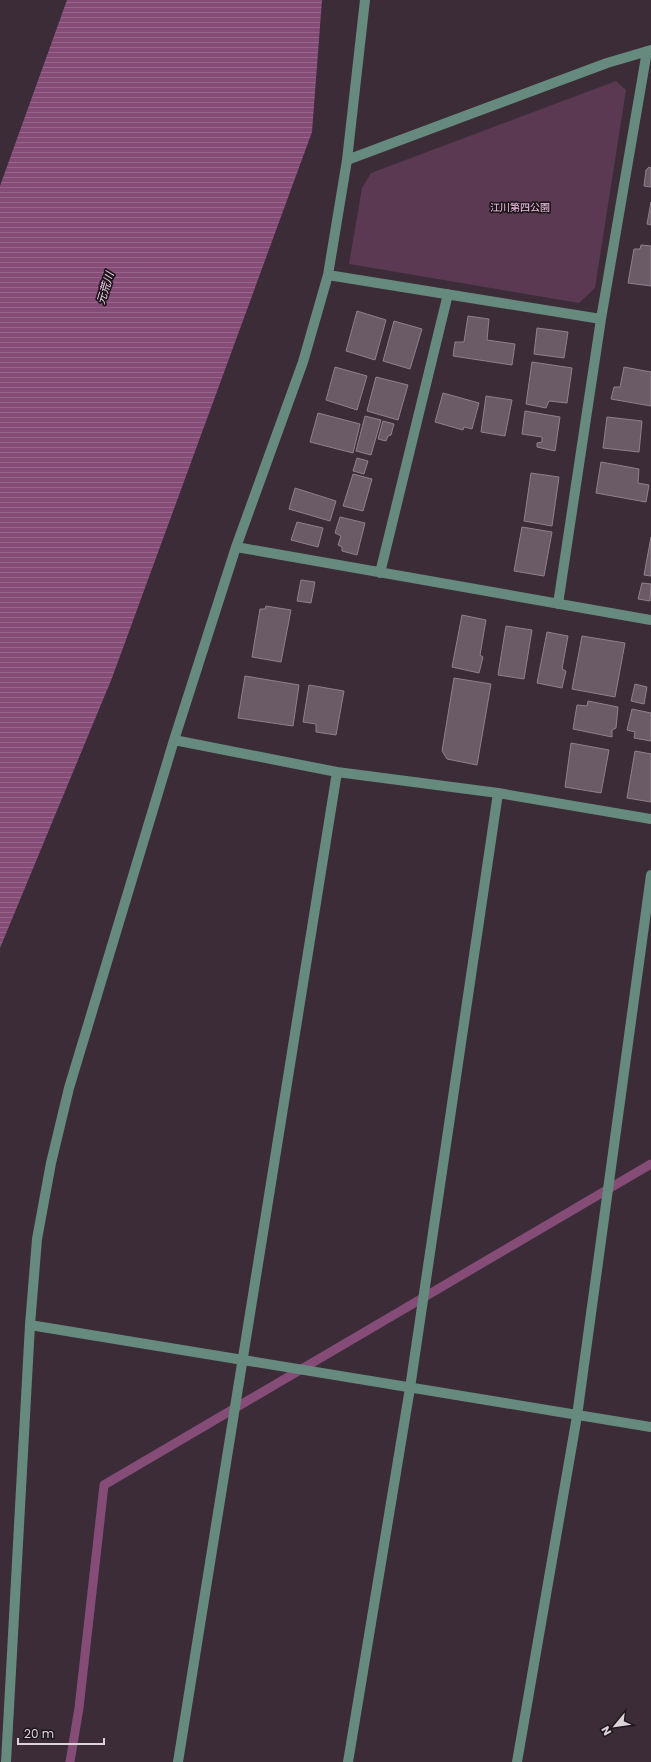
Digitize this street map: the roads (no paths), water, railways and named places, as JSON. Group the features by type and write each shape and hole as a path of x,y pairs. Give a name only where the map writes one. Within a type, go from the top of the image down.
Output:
{"street":[{"path":"6,1762 30,1325 37,1239 51,1163 68,1095 174,740 236,547 303,362 328,275 347,160 365,0"},
{"path":"347,160 607,63 649,51 601,319 558,604"},
{"path":"328,275 601,319"},
{"path":"380,573 448,294"},
{"path":"236,547 651,620"},
{"path":"174,740 337,772 498,793 651,819"},
{"path":"178,1762 337,772"},
{"path":"348,1762 410,1388 498,793"},
{"path":"517,1762 577,1416 651,875"},
{"path":"30,1325 651,1427"}],"water":[{"name":"元荒川","path":"67,0 322,0 312,132 112,678 0,948 0,186"}],"waterway":[{"path":"70,1762 79,1708 104,1485 651,1164"}],"park label":[{"name":"江川第四公園","path":"520,207"}]}
